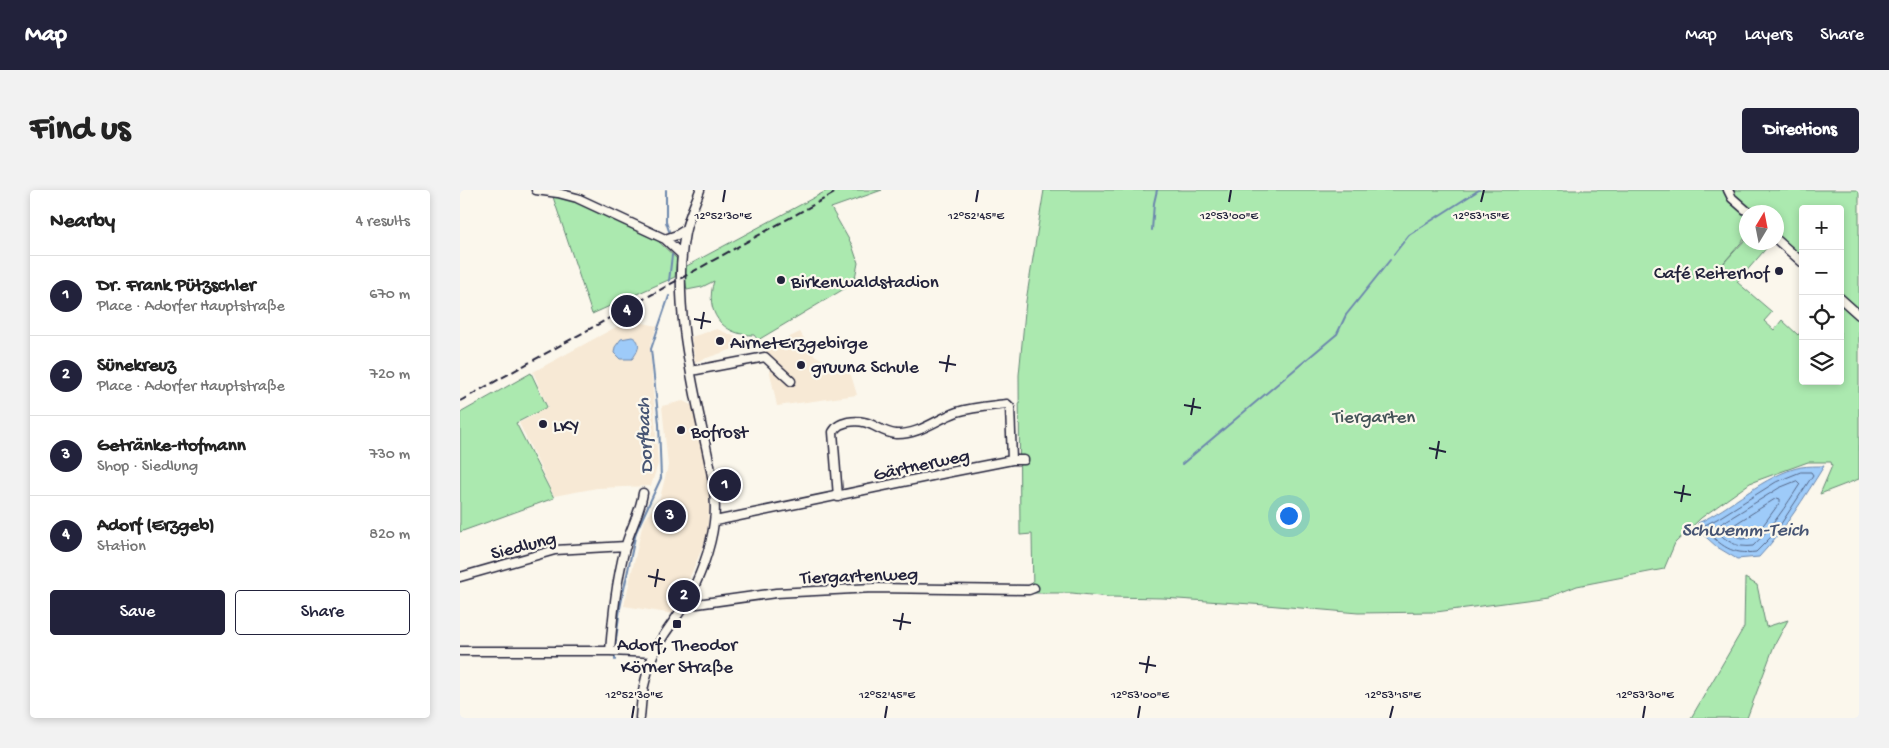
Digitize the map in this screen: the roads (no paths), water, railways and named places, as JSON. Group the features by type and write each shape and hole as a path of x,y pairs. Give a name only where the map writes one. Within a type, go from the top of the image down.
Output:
{"street":[{"path":"536,190 577,198 666,239 682,255"},
{"path":"640,718 641,696 654,653 685,604 700,570 714,521 714,490 691,371 682,295 682,255 685,230 700,190"},
{"path":"1728,190 1732,198 1740,205"},
{"path":"666,239 677,236 685,230"},
{"path":"1784,246 1799,259"},
{"path":"1844,302 1859,315"},
{"path":"691,371 765,356 791,381"},
{"name":"Gärtnerweg","path":"838,497 833,432 838,425 846,423 864,421 895,434 906,433 927,428 957,412 1007,404 1010,407 1012,460"},
{"name":"Gärtnerweg","path":"714,521 1012,460 1024,460"},
{"path":"614,651 614,600 626,546 643,493"},
{"name":"Siedlung","path":"460,577 554,550 626,546"},
{"name":"Tiergartenweg","path":"685,604 698,604 776,593 873,588 1029,590 1034,588"},
{"path":"460,651 614,651 654,653"}],"water":[{"path":"632,337 638,344 636,353 632,359 620,359 614,353 615,347 621,339"},
{"name":"Schwemm-Teich","path":"1824,466 1786,524 1759,557 1737,559 1717,547 1698,530 1698,523 1774,477 1801,467"}],"waterway":[{"name":"Dorfbach","path":"666,190 666,222 669,231"},
{"path":"1152,230 1157,190"},
{"path":"1394,254 1409,235 1479,190"},
{"name":"Dorfbach","path":"669,281 672,255"},
{"path":"1182,464 1337,334 1346,315 1390,260"},
{"name":"Dorfbach","path":"615,648 620,608 636,532 661,478 659,424 651,349 669,296"},
{"name":"Dorfbach","path":"615,652 615,660"}],"railway":[{"path":"460,401 840,190"}],"place":[{"name":"Café Reiterhof","path":"1779,271"},
{"name":"Birkenwaldstadion","path":"781,280"},
{"name":"Adorf (Erzgeb)","path":"627,311"},
{"name":"AirnetErzgebirge","path":"720,341"},
{"name":"gruuna Schule","path":"801,365"},
{"name":"LKY","path":"543,424"},
{"name":"Bofrost","path":"681,430"},
{"name":"Dr. Frank Pützschler","path":"725,485"},
{"name":"Getränke-Hofmann","path":"670,516"},
{"name":"Sünekreuz","path":"684,596"},
{"name":"Adorf, Theodor Körner Straße","path":"677,624"}],"park label":[{"name":"Tiergarten","path":"1374,415"}]}
